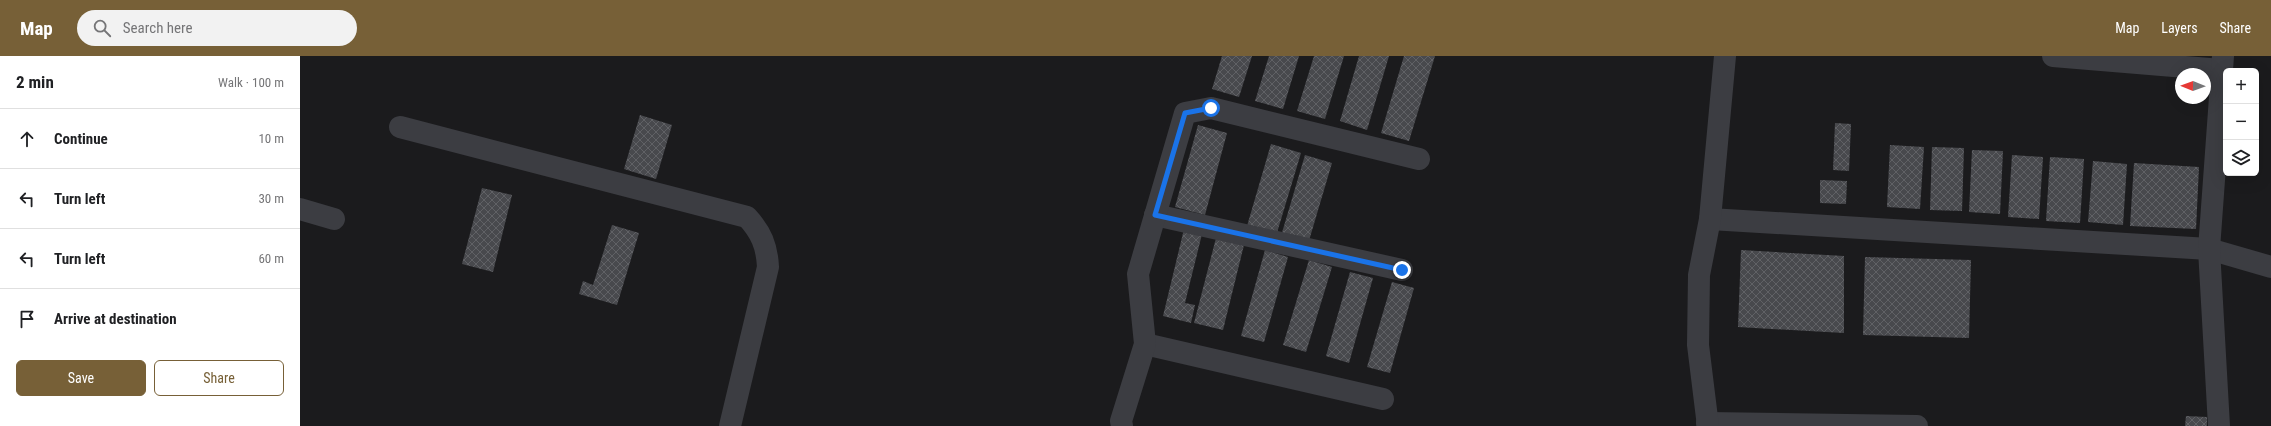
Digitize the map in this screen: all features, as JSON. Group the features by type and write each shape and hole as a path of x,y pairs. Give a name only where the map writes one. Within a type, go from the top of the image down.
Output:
{"street":[{"path":"1725,56 1710,219 1699,275 1698,346 1708,424 1917,426"},
{"path":"2053,56 2222,63 2209,248 2219,426"},
{"path":"1122,426 1121,421 1145,344 1138,274 1185,113 1211,108 1419,159"},
{"path":"400,127 747,217 756,227 764,240 768,253 768,267 730,426"},
{"path":"300,209 334,219"},
{"path":"1155,215 1402,270"},
{"path":"1710,219 2209,248 2271,267"},
{"path":"1145,344 1383,399"}],"building":[{"path":"1222,56 1252,56 1239,97 1212,89"},
{"path":"1269,56 1299,56 1283,109 1255,101"},
{"path":"1314,56 1344,56 1325,119 1297,111"},
{"path":"1359,56 1389,56 1367,130 1340,121"},
{"path":"1404,56 1435,56 1409,141 1381,133"},
{"path":"640,115 672,125 656,179 624,169"},
{"path":"1835,123 1851,124 1849,171 1833,170"},
{"path":"1198,125 1227,133 1205,215 1175,207"},
{"path":"1271,144 1301,153 1276,236 1247,226"},
{"path":"1890,145 1924,147 1920,209 1887,207"},
{"path":"1932,147 1964,148 1962,211 1930,210"},
{"path":"1972,150 2003,151 2000,214 1969,212"},
{"path":"1305,155 1332,163 1308,244 1281,236"},
{"path":"2012,155 2043,157 2039,219 2008,217"},
{"path":"2050,157 2084,159 2080,223 2046,221"},
{"path":"2093,161 2127,164 2123,225 2088,222"},
{"path":"2134,163 2199,167 2196,229 2130,226"},
{"path":"1820,180 1847,181 1846,204 1820,203"},
{"path":"482,188 512,195 493,272 462,264"},
{"path":"612,225 639,233 617,305 579,294 583,281 593,285"},
{"path":"1184,229 1202,234 1185,303 1195,305 1191,323 1163,316"},
{"path":"1216,238 1244,245 1223,330 1194,323"},
{"path":"1265,250 1288,257 1264,342 1241,336"},
{"path":"1741,250 1844,256 1844,333 1738,327"},
{"path":"1865,257 1971,260 1969,338 1863,335"},
{"path":"1309,260 1332,267 1306,352 1283,345"},
{"path":"1350,272 1373,278 1349,363 1326,356"},
{"path":"1392,282 1414,288 1390,373 1367,367"},
{"path":"2186,416 2207,417 2207,426 2185,426"}],"route":[{"path":"1211,108 1185,113 1155,215 1402,270"}]}
